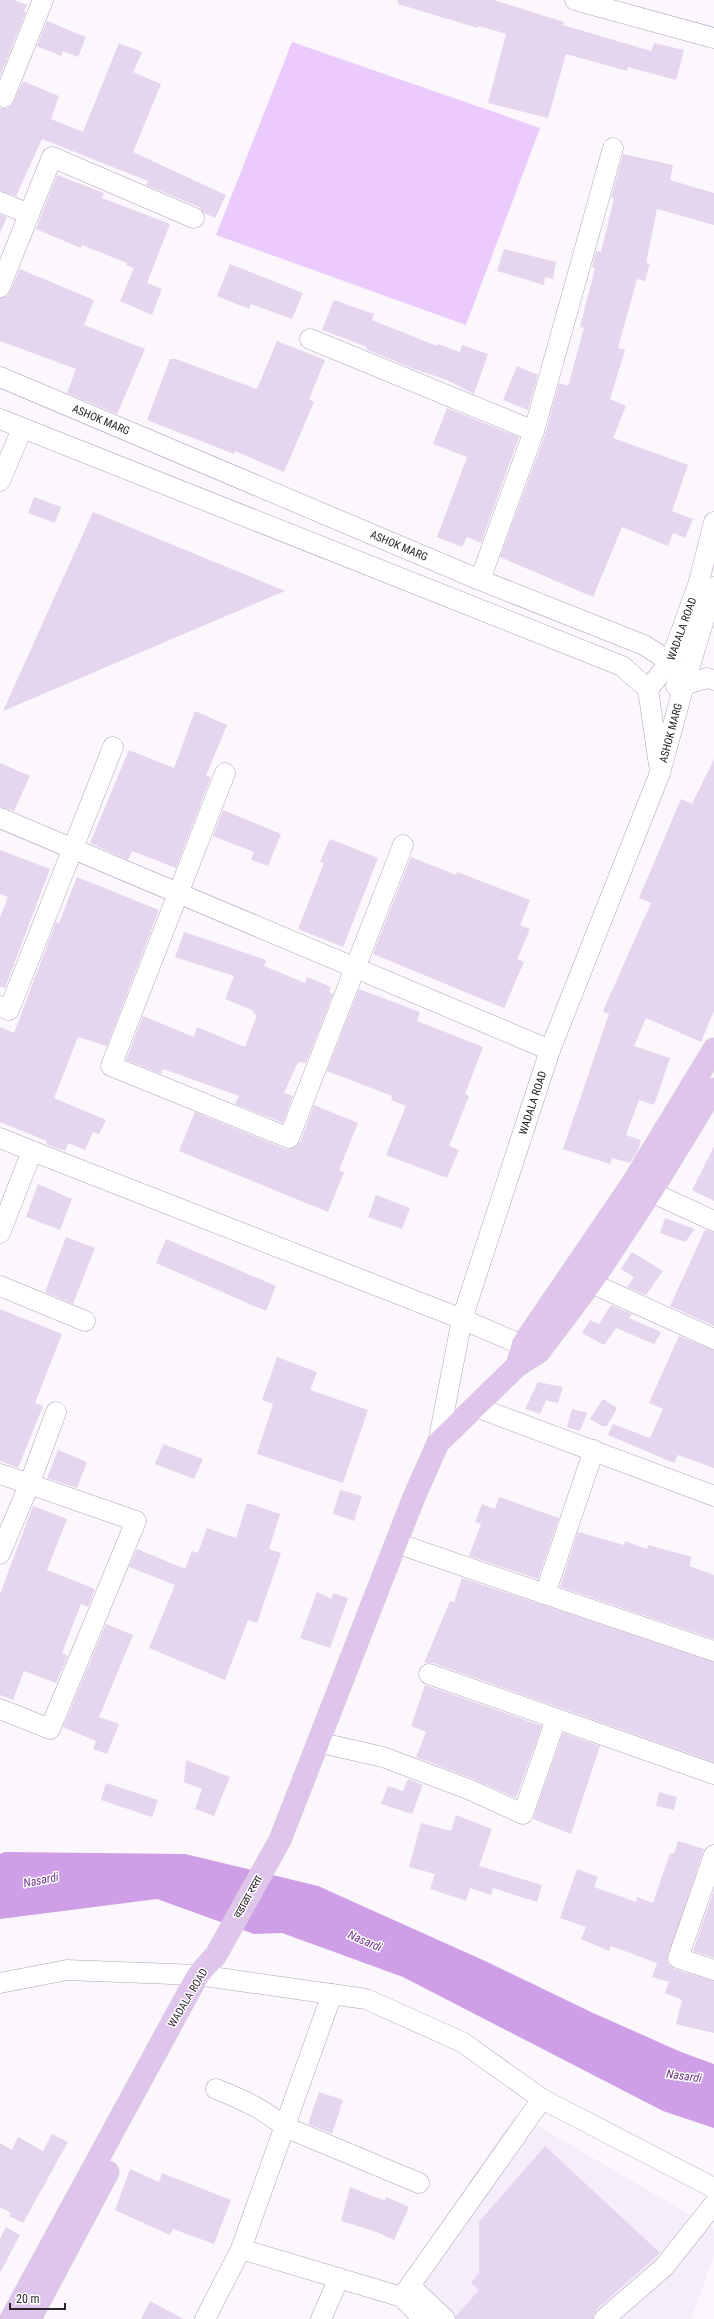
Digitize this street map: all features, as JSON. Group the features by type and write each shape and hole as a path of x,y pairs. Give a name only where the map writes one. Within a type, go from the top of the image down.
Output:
{"main road":[{"path":"531,1348 714,1049"},
{"path":"438,1443 517,1366 531,1348 590,1283 651,1192 714,1089"},
{"name":"वडाळा रस्ता","path":"216,1955 280,1840 396,1543 438,1443"},
{"name":"WADALA ROAD","path":"30,2319 216,1955"},
{"name":"WADALA ROAD","path":"11,2319 205,1976"}],"street":[{"path":"0,96 4,97 43,0"},
{"path":"576,0 714,38"},
{"path":"480,580 534,431 613,148"},
{"path":"0,287 52,157 194,218"},
{"path":"0,202 29,214"},
{"path":"310,339 534,431"},
{"name":"ASHOK MARG","path":"0,378 480,580 644,645 670,662 684,685 660,773"},
{"path":"0,418 22,429 622,666 648,689 684,685 707,678 714,680"},
{"path":"0,481 22,429"},
{"name":"WADALA ROAD","path":"648,689 670,662 698,585 714,522"},
{"name":"WADALA ROAD","path":"684,685 714,587"},
{"name":"ASHOK MARG","path":"648,689 660,773"},
{"path":"0,1006 9,1010 74,850 113,747"},
{"path":"226,773 111,1066 289,1138 403,845"},
{"name":"WADALA ROAD","path":"438,1443 462,1319 550,1050 660,773"},
{"path":"0,818 550,1050"},
{"path":"0,1138 462,1319 531,1348"},
{"path":"0,1233 32,1151"},
{"path":"651,1192 714,1222"},
{"path":"590,1283 714,1339"},
{"path":"0,1286 85,1321"},
{"path":"476,1407 714,1496"},
{"path":"0,1554 29,1485 56,1412"},
{"path":"545,1594 594,1450"},
{"path":"0,1474 136,1521 50,1729 0,1709"},
{"path":"396,1543 714,1651"},
{"path":"430,1674 714,1774"},
{"path":"317,1742 383,1757 468,1789 523,1814 556,1718"},
{"path":"714,1855 678,1958 714,1970"},
{"path":"0,1983 67,1970 205,1976 366,1999 462,2042 542,2099 714,2188"},
{"path":"205,2319 241,2249 332,1994"},
{"path":"216,2089 255,2106 272,2116 285,2127 418,2183"},
{"path":"406,2291 542,2099"},
{"path":"604,2319 664,2267 714,2204"},
{"path":"241,2249 340,2278 406,2291 445,2319"},
{"path":"321,2319 340,2278"},
{"path":"406,2291 422,2319"}],"shaded area":[{"path":"292,42 540,128 466,325 216,235"},
{"path":"515,2115 528,2120 714,2229 714,2256 691,2319 435,2319 398,2286"}],"water":[{"name":"Nasardi","path":"5,1852 185,1854 318,1886 485,1961 591,2012 681,2052 714,2064 714,2128 663,2111 403,1977 282,1933 254,1934 157,1899 0,1919 0,1854"}],"building":[{"path":"0,0 14,0 27,5 24,11 26,12 0,76"},
{"path":"398,0 494,0 564,22 563,25 651,51 654,43 684,50 676,80 628,67 627,71 566,54 548,118 488,103 506,34 479,26 478,28 398,4"},
{"path":"47,21 86,37 78,57 63,51 61,56 37,46"},
{"path":"119,43 142,52 133,72 161,84 133,152 226,195 215,218 204,213 199,207 146,185 148,181 42,139 16,196 0,191 0,108 6,108 12,105 23,81 59,96 51,119 83,132"},
{"path":"623,154 673,165 670,180 714,193 714,225 657,209 646,263 650,264 645,281 637,279 618,348 625,350 610,399 626,406 613,438 688,465 672,511 693,519 685,538 673,533 668,546 622,527 593,597 500,557 545,435 559,383 568,386 584,328 580,327 595,268 592,267 596,251 601,252 614,199 611,198"},
{"path":"57,175 104,193 102,198 170,224 147,283 162,289 152,315 120,301 134,268 126,265 127,263 82,245 81,248 36,229"},
{"path":"0,214 7,217 0,233"},
{"path":"504,249 556,262 553,279 545,277 544,285 497,271"},
{"path":"230,264 303,293 292,319 251,304 249,309 217,296"},
{"path":"20,269 94,300 84,325 145,349 117,414 67,393 76,369 0,341 0,298 7,296 10,292"},
{"path":"334,300 374,314 372,320 437,346 438,344 460,352 462,345 488,354 474,394 447,380 411,368 366,349 367,347 322,330"},
{"path":"277,341 325,360 309,399 314,402 284,472 235,451 234,454 147,420 170,359 176,359 257,389"},
{"path":"517,366 538,375 528,410 503,400"},
{"path":"447,408 519,437 481,543 467,537 462,547 437,537 467,457 433,444"},
{"path":"34,497 61,507 55,523 28,513"},
{"path":"93,512 285,591 3,711"},
{"path":"195,711 227,725 206,776 211,777 176,868 132,851 128,860 90,843 129,750 174,768"},
{"path":"714,759 714,1011 701,1042 646,1018 634,1046 670,1058 654,1105 639,1100 626,1135 641,1140 638,1151 630,1163 612,1158 610,1164 563,1149 609,1014 603,1011 651,903 639,898 681,799 692,804"},
{"path":"0,763 30,776 14,811 0,807"},
{"path":"223,810 281,834 268,866 251,860 254,852 213,836"},
{"path":"330,839 378,858 343,947 298,929 324,863 320,862"},
{"path":"0,850 50,869 5,988 0,987 0,917 8,897 0,894"},
{"path":"411,857 456,875 457,872 530,900 520,925 530,929 517,959 524,962 504,1008 373,954"},
{"path":"77,877 159,910 107,1046 78,1037 54,1098 106,1120 99,1134 93,1132 85,1150 68,1143 65,1151 46,1144 47,1141 0,1122 0,1027 14,1033 56,922 59,923"},
{"path":"184,932 266,960 264,966 305,983 307,977 331,987 329,992 333,994 306,1063 298,1062 284,1093 293,1096 283,1123 235,1104 239,1096 163,1069 161,1074 126,1060 143,1016 194,1037 197,1027 245,1047 257,1015 253,1013 254,1011 225,999 234,976 175,957"},
{"path":"359,989 420,1012 417,1021 483,1047 465,1094 469,1096 449,1146 459,1150 447,1178 386,1155 406,1106 391,1100 392,1096 327,1071"},
{"path":"314,1105 358,1123 339,1170 344,1172 328,1212 179,1151 195,1112 285,1149 291,1149 300,1142"},
{"path":"714,1146 714,1201 692,1190"},
{"path":"38,1184 72,1199 60,1230 26,1217"},
{"path":"376,1195 410,1208 402,1229 368,1217"},
{"path":"665,1218 695,1229 685,1242 660,1233"},
{"path":"705,1230 714,1232 714,1326 670,1306"},
{"path":"66,1237 95,1248 73,1304 45,1292"},
{"path":"166,1239 276,1286 266,1311 156,1263"},
{"path":"632,1252 663,1271 646,1295 627,1287 634,1277 621,1269"},
{"path":"611,1305 632,1314 629,1318 661,1332 654,1344 616,1328 604,1345 582,1333 590,1320 599,1324"},
{"path":"0,1309 62,1334 35,1403 43,1406 18,1468 0,1461"},
{"path":"679,1336 714,1350 714,1468 678,1455 674,1463 608,1435 613,1424 650,1438 663,1409 649,1403"},
{"path":"277,1357 317,1372 310,1390 368,1410 343,1483 257,1454 273,1404 262,1400"},
{"path":"538,1382 563,1387 558,1403 546,1400 540,1414 525,1409"},
{"path":"603,1399 617,1408 607,1426 602,1426 590,1419"},
{"path":"572,1409 587,1413 580,1431 567,1427"},
{"path":"163,1444 203,1459 194,1479 155,1464"},
{"path":"58,1450 87,1462 77,1488 47,1478"},
{"path":"340,1490 362,1496 354,1521 333,1514"},
{"path":"499,1497 559,1518 538,1579 469,1556 481,1524 475,1522 482,1504 495,1509"},
{"path":"247,1503 280,1514 269,1549 281,1553 257,1623 248,1620 225,1680 149,1648 175,1585 129,1567 137,1549 185,1569 192,1551 198,1553 207,1528 236,1538"},
{"path":"33,1506 67,1519 47,1570 95,1589 88,1607 81,1604 62,1653 68,1656 56,1683 24,1671 13,1700 0,1695 0,1594"},
{"path":"578,1532 624,1545 625,1541 647,1549 648,1545 692,1557 689,1566 714,1575 714,1639 560,1587"},
{"path":"462,1578 714,1662 714,1762 433,1663 424,1663 450,1601 454,1602"},
{"path":"317,1592 332,1599 333,1593 348,1598 330,1648 300,1638"},
{"path":"106,1624 133,1635 99,1717 119,1724 107,1754 93,1749 96,1741 63,1727"},
{"path":"425,1685 542,1726 516,1798 473,1779 416,1757 426,1732 411,1726"},
{"path":"563,1733 600,1746 571,1834 533,1819"},
{"path":"186,1760 230,1777 214,1816 195,1809 202,1789 184,1782"},
{"path":"408,1779 423,1785 412,1814 381,1804 388,1786 403,1791"},
{"path":"106,1783 158,1800 152,1817 101,1800"},
{"path":"659,1792 677,1797 674,1810 656,1806"},
{"path":"456,1815 492,1829 479,1866 542,1885 537,1902 493,1888 491,1895 470,1888 466,1901 430,1889 435,1874 409,1867 421,1823 451,1831"},
{"path":"678,1841 704,1849 667,1960 669,1965 674,1969 714,1981 714,2033 676,2024 682,2000 665,1993 669,1982 652,1977 657,1963 611,1946 609,1951 581,1939 586,1927 560,1918 577,1869 598,1877 594,1887 636,1902 637,1897 653,1903 670,1853 674,1854"},
{"path":"714,1890 714,1958 693,1951"},
{"path":"319,2092 343,2100 332,2134 308,2124"},
{"path":"52,2134 68,2142 23,2223 9,2216 11,2213 0,2207 0,2143 12,2150 18,2137 43,2151"},
{"path":"545,2146 660,2253 596,2310 593,2319 456,2319 456,2316 479,2290 471,2283 479,2273 479,2222"},
{"path":"130,2169 159,2182 162,2173 231,2200 214,2244 173,2229 170,2235 115,2210"},
{"path":"350,2187 385,2201 386,2197 409,2207 394,2240 377,2232 341,2221"},
{"path":"6,2227 20,2235 0,2273 0,2239"},
{"path":"150,2301 184,2319 141,2319"}]}
